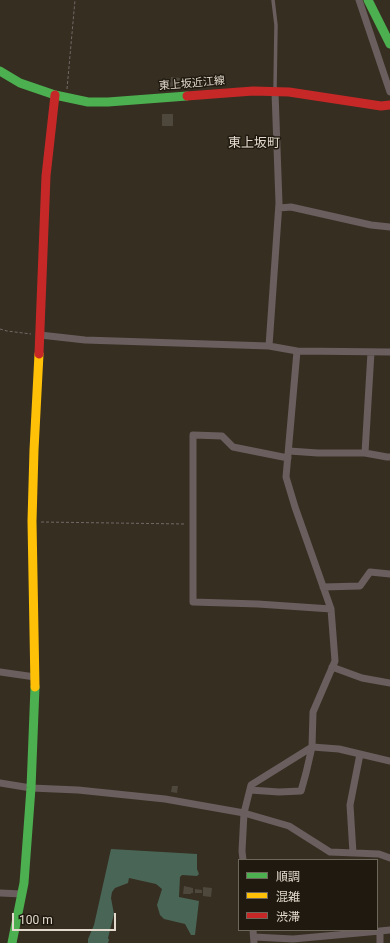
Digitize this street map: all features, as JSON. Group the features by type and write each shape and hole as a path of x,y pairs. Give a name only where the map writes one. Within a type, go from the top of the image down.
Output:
{"street":[{"path":"359,0 390,92"},
{"path":"368,0 390,44"},
{"path":"376,0 390,28"},
{"name":"東上坂近江線","path":"0,71 20,83 55,95 88,102 108,102 253,91 288,92 381,106 390,105"},
{"path":"269,346 279,208 275,92"},
{"path":"12,943 16,931 24,883 31,788 35,677 32,521 34,450 46,176 55,95"},
{"path":"279,208 291,207 371,226 390,227"},
{"path":"40,335 85,340 269,346 297,351 390,352"},
{"path":"250,790 279,792 301,791 312,747 313,712 335,661 332,609 295,507 286,477 297,351"},
{"path":"366,452 371,352"},
{"path":"332,609 258,604 193,602 193,435 222,436 233,447 288,455 366,452 390,457"},
{"path":"323,586 360,586 370,572 390,574"},
{"path":"332,667 362,678 390,683"},
{"path":"0,672 35,677"},
{"path":"243,859 244,813 251,785 312,747 338,749 390,760"},
{"path":"350,853 350,805 360,754"},
{"path":"0,783 31,788 78,790 165,799 244,813 289,826 330,852 379,854 390,858"},
{"path":"342,859 350,853"},
{"path":"0,893 22,894"},
{"path":"254,936 292,940 390,930"},
{"path":"380,931 380,943"}],"lane":[{"path":"273,0 276,25 275,92"}],"path":[{"path":"66,98 75,0"},
{"path":"0,329 40,335"},
{"path":"32,521 193,524"}],"green space":[{"path":"111,849 197,854 197,869 199,874 197,876 182,875 180,877 179,897 199,901 195,935 191,935 185,924 164,919 160,915 157,905 162,889 156,884 129,878 128,883 115,888 112,892 111,898 114,914 108,943 88,943 88,939 94,925"}],"building":[{"path":"171,77 180,78 178,90 170,89"},
{"path":"162,114 173,114 173,126 162,126"},
{"path":"172,786 178,786 177,793 171,792"},
{"path":"184,886 193,888 193,893 183,894"},
{"path":"203,887 212,888 211,897 203,896"},
{"path":"195,889 202,890 202,893 195,893"}],"traffic: fast":[{"path":"368,0 390,44"},
{"path":"0,71 20,83 55,95 88,102 108,102 187,96"},
{"path":"12,943 24,883 31,788 35,687"}],"traffic: slow":[{"path":"35,687 32,521 39,354"}],"traffic: jam":[{"path":"187,96 253,91 289,92 381,106 390,105"},
{"path":"39,354 46,176 55,95"}],"district":[{"name":"東上坂町","path":"254,144"}]}
